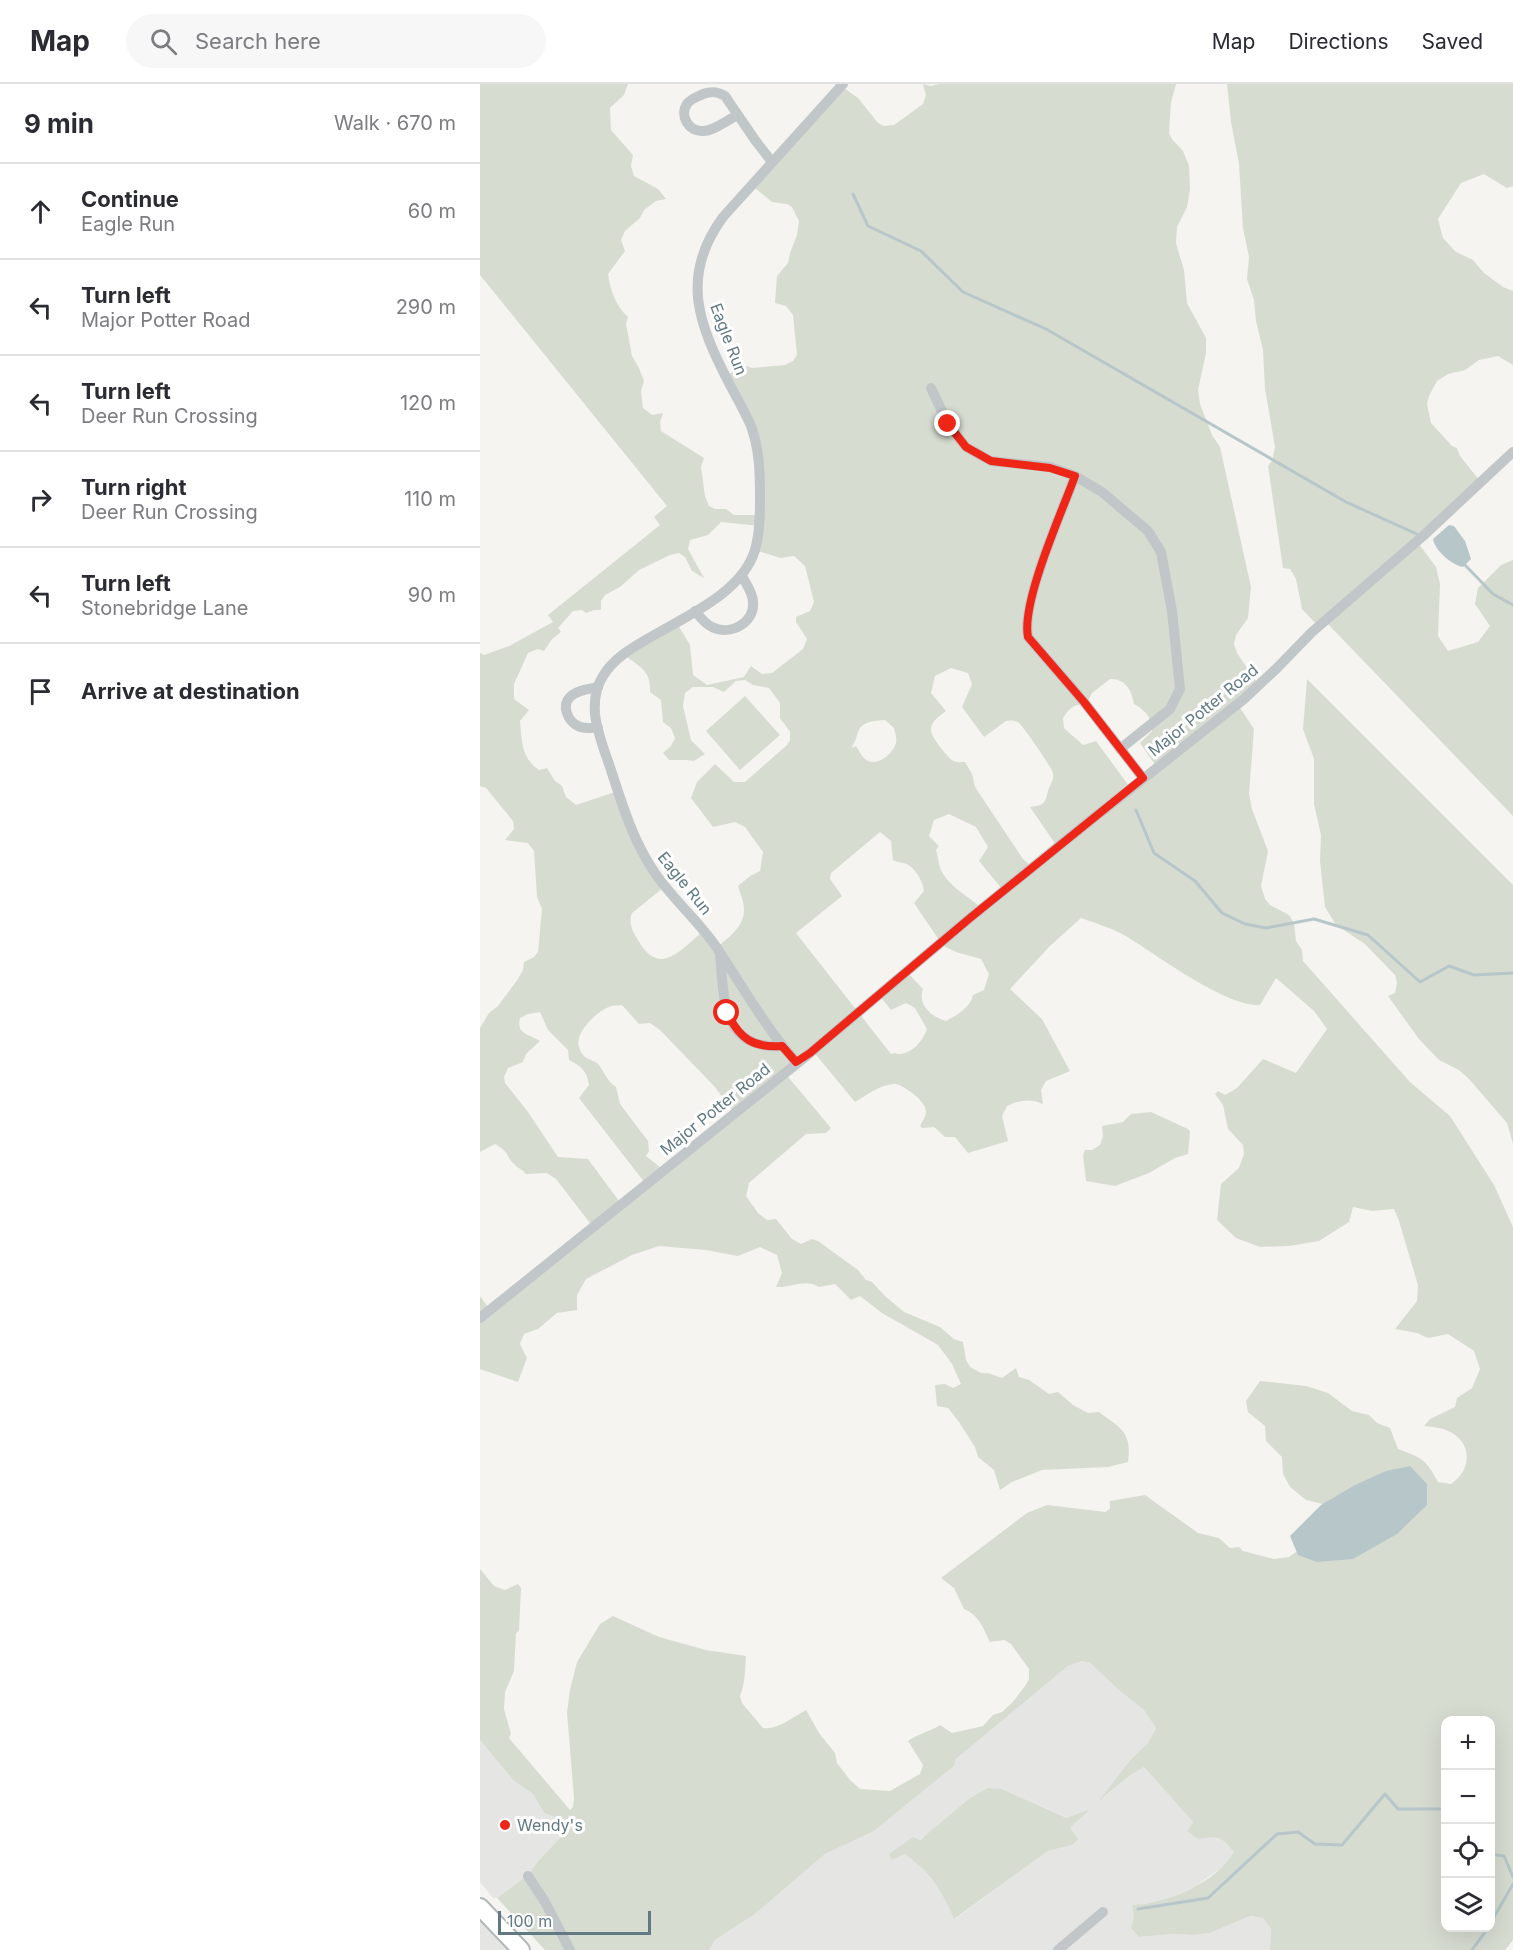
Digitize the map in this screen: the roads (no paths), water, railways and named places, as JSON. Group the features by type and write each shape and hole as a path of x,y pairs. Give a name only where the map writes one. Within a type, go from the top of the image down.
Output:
{"main road":[{"path":"481,1910 521,1950"}],"street":[{"name":"Eagle Run","path":"796,1062 755,1008 719,951 660,879 639,847 627,819 598,728 595,707 598,687 608,669 622,655 722,593 742,576 754,552 758,538 760,494 758,456 750,423 707,333 698,300 699,266 711,233 723,217 843,84"},
{"path":"738,115 702,131 691,128 684,114 687,103 692,99 714,91 725,96 772,162"},
{"path":"931,388 948,424 966,447 991,461 1050,468 1075,476 1102,492 1148,531 1161,552 1172,611 1180,689 1170,709 1120,749"},
{"name":"Major Potter Road","path":"482,1313 578,1241 796,1062 810,1053 978,911 1244,699 1312,632 1423,536 1513,452"},
{"path":"1075,476 1038,575 1026,626 1028,637 1084,702 1143,778"},
{"path":"695,610 707,624 722,630 730,630 745,623 754,605 742,576"},
{"path":"598,687 573,694 566,706 568,716 574,724 584,728 598,728"},
{"path":"719,951 722,994 727,1013 736,1029 756,1045 782,1046"},
{"path":"528,1876 545,1902 570,1950"},
{"path":"1058,1950 1103,1912"}],"waterway":[{"path":"853,194 868,226 921,251 963,292 1046,329 1346,502 1419,535"},
{"path":"1464,564 1493,594 1513,605"},
{"path":"1136,810 1154,853 1195,881 1222,913 1245,924 1266,928 1314,919 1368,935 1420,982 1449,966 1474,975 1513,973"},
{"path":"1138,1909 1208,1898 1277,1834 1298,1832 1315,1844 1342,1845 1385,1794 1398,1809 1441,1809"},
{"path":"1495,1855 1504,1856 1513,1877"},
{"path":"1495,1915 1513,1884"},
{"path":"1472,1950 1485,1932"}],"place":[{"name":"Wendy's","path":"505,1825"}]}
